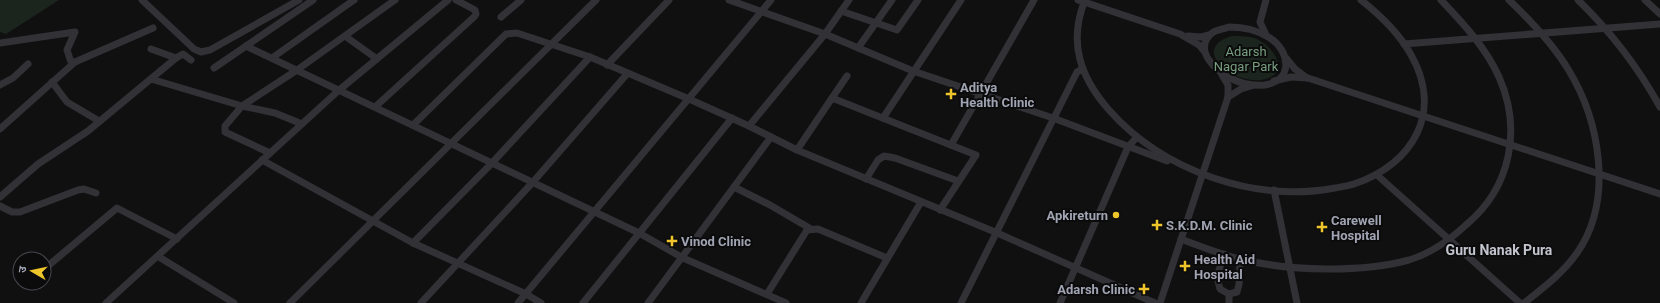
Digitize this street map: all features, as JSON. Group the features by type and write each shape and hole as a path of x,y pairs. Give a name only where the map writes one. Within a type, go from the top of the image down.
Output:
{"street":[{"path":"142,0 194,49 200,52 210,50 300,0"},
{"path":"214,68 313,0"},
{"path":"272,58 352,0"},
{"path":"270,153 225,132 225,126 242,106 297,70 395,0"},
{"path":"106,303 339,90 448,0"},
{"path":"375,107 474,17 476,14 475,10 456,0"},
{"path":"501,17 521,0"},
{"path":"290,303 596,0"},
{"path":"607,65 670,0"},
{"path":"728,0 825,34 913,71 1053,118 1203,174 1235,184 1274,190 1315,191 1341,188 1359,182 1377,175 1395,163 1407,152 1417,137 1424,116 1425,104 1423,86 1418,68 1404,44 1387,22 1361,0"},
{"path":"518,303 771,0"},
{"path":"749,126 825,34 849,0"},
{"path":"858,48 892,0"},
{"path":"841,11 897,30 918,0"},
{"path":"883,118 961,0"},
{"path":"951,145 1034,0"},
{"path":"1243,28 1253,25 1259,19 1266,0"},
{"path":"1181,239 1224,254 1253,262 1331,270 1364,268 1399,262 1427,254 1469,224 1488,206 1500,184 1508,163 1512,145 1510,111 1499,78 1475,38 1463,22 1441,0"},
{"path":"1509,0 1540,34 1573,79 1584,104 1596,139 1599,174 1597,204 1587,233 1574,258 1548,284 1524,303"},
{"path":"1578,0 1606,28 1639,71 1660,107"},
{"path":"1645,0 1660,14"},
{"path":"1203,174 1162,154 1137,137 1113,116 1101,102 1092,89 1082,69 1076,44 1078,15 1082,1 1180,34 1201,37 1210,35 1223,28 1243,28 1258,32 1280,47 1286,58 1295,69 1308,78"},
{"path":"1259,19 1261,27 1268,38"},
{"path":"1404,44 1660,24"},
{"path":"0,129 75,62 154,28"},
{"path":"0,42 75,32 67,50 71,62 75,62"},
{"path":"413,125 506,34 517,33 590,57 732,118 797,150 995,232 1155,303"},
{"path":"1160,303 1230,90 1227,82 1209,63 1204,51 1199,45 1180,34"},
{"path":"1204,51 1205,41 1210,35"},
{"path":"344,36 377,59"},
{"path":"246,46 595,212 638,233 682,258 786,303"},
{"path":"151,49 176,58"},
{"path":"0,197 38,164 88,131 99,120 176,58 183,54 191,60"},
{"path":"413,243 492,163 590,57"},
{"path":"1274,81 1281,77 1285,70 1286,58"},
{"path":"0,85 12,78 28,64"},
{"path":"961,303 1053,118 1077,72 1082,69"},
{"path":"421,303 533,182 628,74"},
{"path":"1222,75 1238,82 1256,85"},
{"path":"797,150 847,76"},
{"path":"1228,97 1241,89 1256,85 1291,77 1308,78 1660,194"},
{"path":"151,79 242,106 275,113 302,124"},
{"path":"52,82 67,102 99,120"},
{"path":"832,98 976,155 940,210"},
{"path":"583,303 732,118"},
{"path":"648,303 771,137"},
{"path":"1060,303 1128,147 1137,137"},
{"path":"866,179 878,160 884,156 895,158 958,181"},
{"path":"262,160 413,243 526,294 541,303"},
{"path":"1377,175 1520,303"},
{"path":"734,187 770,205 811,229"},
{"path":"0,206 12,212 20,212 78,190 84,189 96,193"},
{"path":"1274,190 1297,303"},
{"path":"861,303 921,202"},
{"path":"52,263 118,208 177,239"},
{"path":"768,294 807,230 818,229 888,258"},
{"path":"1224,254 1217,282 1220,289 1229,294 1237,292 1239,288 1239,258"},
{"path":"158,257 234,303"},
{"path":"1229,294 1229,303"}],"green space":[{"path":"0,0 59,0 6,34 0,32"},
{"name":"Adarsh Nagar Park","path":"1232,36 1245,36 1263,42 1273,53 1278,65 1277,70 1273,75 1266,79 1254,80 1242,78 1230,73 1221,66 1215,58 1214,49 1219,42"}],"place":[{"name":"Aditya Health Clinic","path":"951,94"},
{"name":"Apkireturn","path":"1116,215"},
{"name":"S.K.D.M. Clinic","path":"1157,225"},
{"name":"Carewell Hospital","path":"1322,227"},
{"name":"Vinod Clinic","path":"672,241"},
{"name":"Health Aid Hospital","path":"1185,266"},
{"name":"Adarsh Clinic","path":"1144,289"}],"district":[{"name":"Guru Nanak Pura","path":"1499,250"}]}
